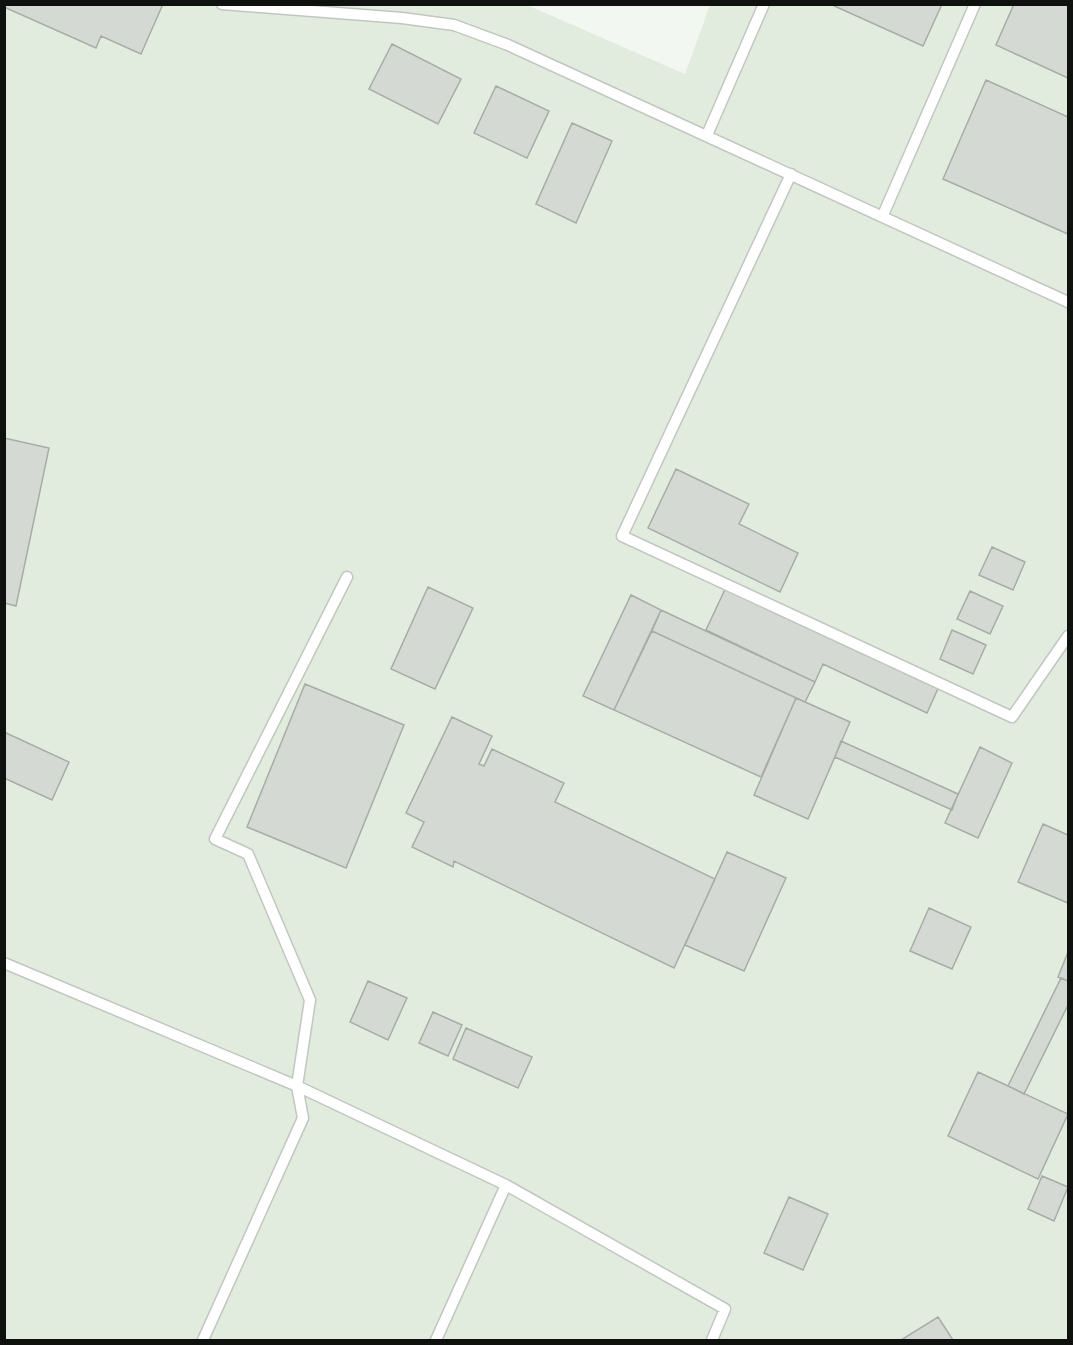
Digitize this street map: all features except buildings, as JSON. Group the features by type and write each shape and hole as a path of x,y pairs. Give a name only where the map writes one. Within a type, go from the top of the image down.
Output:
{"lane":[{"path":"222,4 402,18 454,25 508,45 883,215 1068,302"},
{"path":"707,135 764,4"},
{"path":"883,215 975,4"},
{"path":"791,174 622,536 1012,717 1068,636"},
{"path":"203,1341 303,1118 297,1086 310,1000 248,854 215,839 347,578"},
{"path":"4,963 297,1086 506,1185 725,1309 712,1341"},
{"path":"436,1341 506,1185"}],"shaded area":[{"path":"5,5 527,5 685,74 710,5 1068,5 1068,1340 5,1340"}]}
